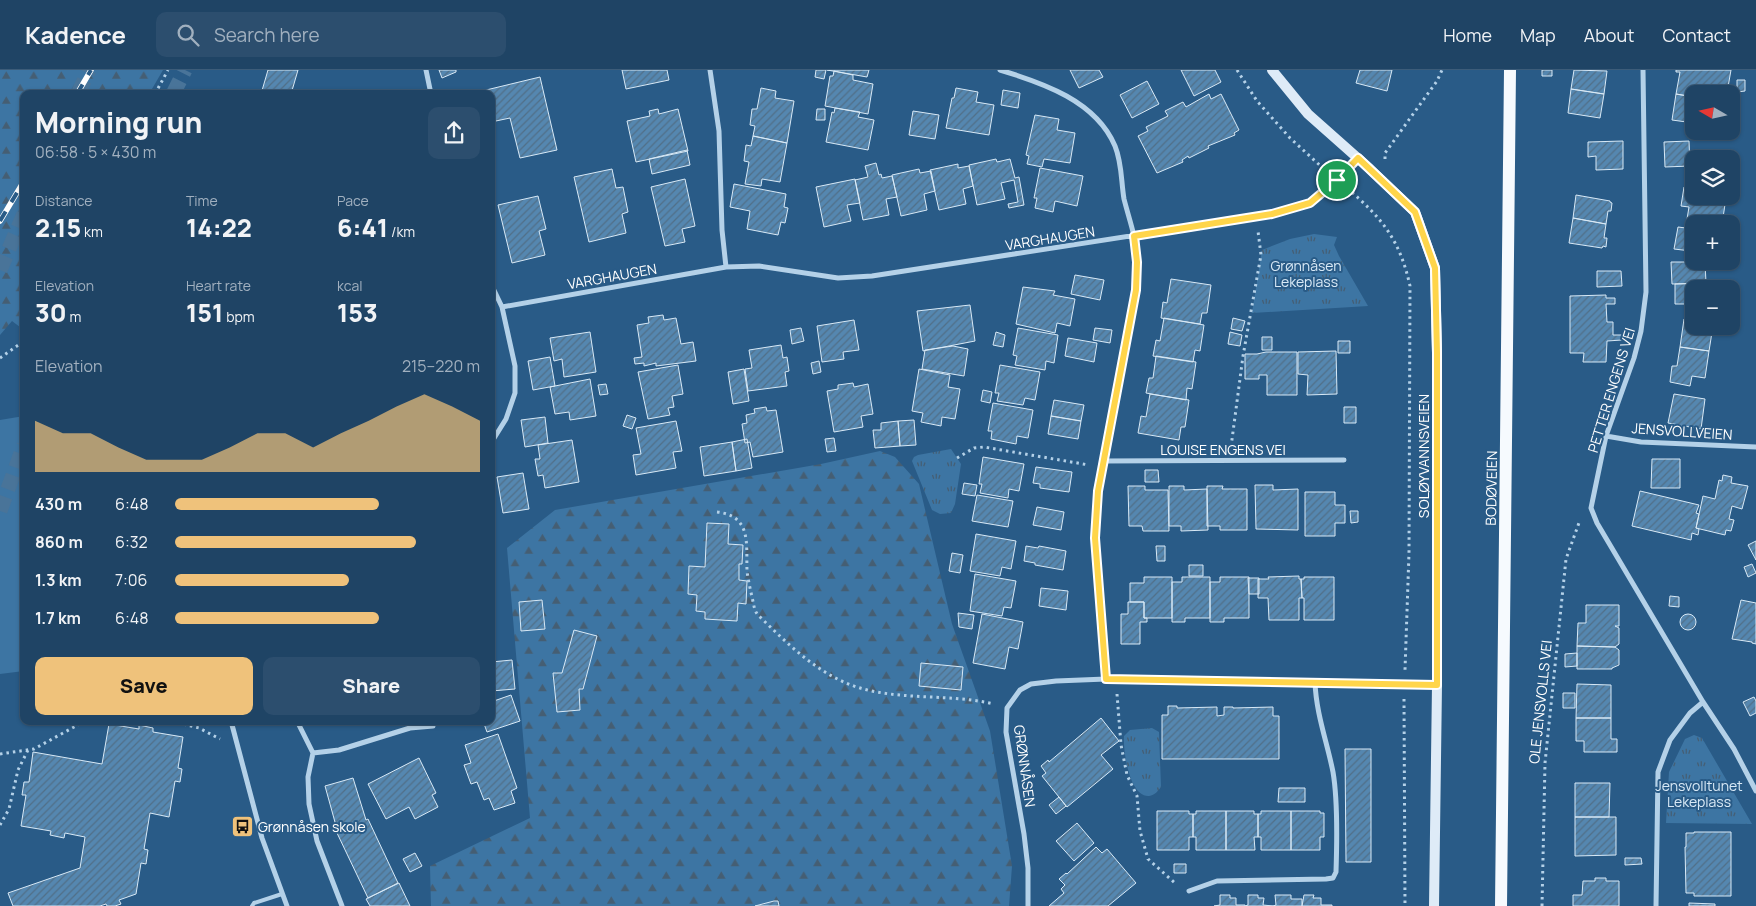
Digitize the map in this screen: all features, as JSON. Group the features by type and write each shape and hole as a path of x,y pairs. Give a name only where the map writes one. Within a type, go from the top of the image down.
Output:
{"main road":[{"name":"BODØVEIEN","path":"1501,906 1510,70"}],"street":[{"path":"426,70 430,90"},
{"path":"710,70 718,131 722,230 726,267"},
{"path":"1000,70 1018,73 1059,93 1080,104 1096,117 1107,131 1115,146 1120,163 1124,198 1134,236 1137,262 1136,290 1098,491 1095,538 1106,679"},
{"name":"SOLØYVANNSVEIEN","path":"1272,70 1308,114 1415,212 1435,268 1437,353 1437,685 1434,906"},
{"name":"PETTER ENGENS VEI","path":"1591,508 1606,436 1642,332 1646,292 1643,70"},
{"name":"VARGHAUGEN","path":"502,307 726,267 760,266 838,278 855,278 1272,214 1310,203 1337,180 1358,158"},
{"path":"495,292 502,307 515,366 515,392 506,419 495,436"},
{"name":"JENSVOLLVEIEN","path":"1606,436 1641,442 1756,447"},
{"name":"LOUISE ENGENS VEI","path":"1103,461 1344,460"},
{"path":"1591,508 1597,523 1734,749 1756,790"},
{"name":"GRØNNÅSEN","path":"1028,906 1028,868 1024,834 1006,732 1007,708 1020,690 1031,684 1056,680 1106,679 1437,685"},
{"path":"1189,891 1217,881 1333,878 1336,872 1336,857 1333,776 1315,699 1315,682"},
{"path":"1656,906 1658,772 1670,740 1690,713 1704,702"},
{"path":"232,725 262,838 287,906"},
{"path":"299,725 313,753 308,777 309,804 317,841 342,906"},
{"path":"313,753 339,750 410,728 433,726"}],"lane":[{"path":"252,906 254,903 282,894"}],"path":[{"path":"157,90 168,70"},
{"path":"1237,70 1257,101 1290,138 1382,221 1395,240 1405,265 1410,286 1409,553 1404,684 1406,906"},
{"path":"1384,167 1385,153 1437,81 1442,70"},
{"path":"1356,196 1363,190"},
{"path":"1229,460 1243,356 1261,255 1256,216"},
{"path":"0,358 20,344"},
{"path":"957,458 974,448 984,446 1091,465 1103,461"},
{"name":"OLE JENSVOLLS VEI","path":"1542,906 1545,763 1566,558 1580,518 1591,508"},
{"path":"717,512 729,513 741,524 747,537 747,572 756,614 821,671 855,687 876,692 963,698 1007,708"},
{"path":"1114,680 1121,744 1127,775 1137,796 1140,831 1148,859 1174,883 1189,891"},
{"path":"0,754 34,749 78,725"},
{"path":"187,725 199,728 225,741 236,740"},
{"path":"0,825 9,808 18,770 28,750"}],"green space":[{"path":"0,70 163,70 151,90 20,90 20,327 12,321 0,335"},
{"name":"Grønnåsen Lekeplass","path":"1314,234 1337,237 1334,245 1368,306 1252,313 1262,250 1290,239"},
{"path":"20,417 20,672 0,674 0,420"},
{"path":"951,449 961,464 955,504 951,513 940,514 932,510 912,461 918,455"},
{"path":"880,451 895,457 919,484 952,624 990,731 1012,866 1009,906 431,906 430,866 530,818 507,548 555,510 821,464"},
{"path":"1152,728 1159,732 1161,787 1155,794 1149,796 1142,794 1132,781 1126,761 1124,736 1130,730"},
{"name":"Jensvolltunet Lekeplass","path":"1694,735 1702,738 1752,824 1666,823 1669,772 1685,739"}],"building":[{"path":"268,70 298,70 292,90 262,90"},
{"path":"439,70 456,70 456,72 442,78"},
{"path":"622,70 667,70 669,80 626,89"},
{"path":"816,70 826,70 824,79 815,77"},
{"path":"827,70 869,70 867,77"},
{"path":"1070,70 1099,70 1103,77 1079,88"},
{"path":"1181,70 1215,70 1221,82 1194,96"},
{"path":"1360,70 1392,70 1387,91 1356,83"},
{"path":"1542,70 1552,70 1552,76 1542,76"},
{"path":"1574,70 1607,71 1604,94 1571,89"},
{"path":"1676,70 1731,70 1728,85 1685,85 1685,96 1676,94 1680,72 1676,72"},
{"path":"834,71 853,75 853,80 873,84 868,114 825,106 830,76 833,76"},
{"path":"540,77 557,150 520,158 510,118 495,121 495,90 486,90"},
{"path":"1737,80 1745,80 1745,91 1740,92 1740,85 1737,85"},
{"path":"1147,81 1159,104 1132,118 1120,95"},
{"path":"761,88 776,91 775,98 794,101 787,143 753,136 755,126 750,125 752,109 757,109"},
{"path":"956,88 978,92 976,102 994,105 989,135 946,128"},
{"path":"1571,89 1604,94 1600,118 1568,113"},
{"path":"1003,90 1020,93 1018,108 1001,105"},
{"path":"1209,94 1211,99 1221,94 1239,130 1234,133 1235,135 1208,146 1209,148 1189,158 1188,156 1182,160 1183,162 1157,173 1138,136 1148,131 1146,127 1168,116 1165,111 1183,102 1186,107"},
{"path":"1676,94 1685,96 1685,122 1672,120"},
{"path":"835,108 860,112 858,117 874,120 868,150 826,142 832,112 834,113"},
{"path":"658,109 659,114 678,109 688,151 636,162 627,121 650,116 649,111"},
{"path":"817,109 825,109 825,120 816,120"},
{"path":"913,111 939,115 935,139 909,135"},
{"path":"1035,115 1059,119 1057,130 1075,133 1070,163 1044,159 1042,167 1027,164 1029,156 1026,155"},
{"path":"753,136 787,143 780,182 762,179 761,186 745,184 749,162 744,161 746,145 751,146"},
{"path":"1623,141 1623,169 1596,170 1596,156 1588,157 1588,142"},
{"path":"1689,141 1689,150 1685,150 1685,166 1665,167 1664,142"},
{"path":"687,150 690,165 652,174 649,159"},
{"path":"996,159 997,162 1010,159 1015,178 1019,177 1024,205 1009,208 1008,204 1018,202 1014,180 1001,183 1005,199 977,205 969,165"},
{"path":"876,163 879,175 881,174 882,178 892,176 897,197 886,199 889,215 863,220 855,180 868,177 865,166"},
{"path":"958,164 958,168 969,166 973,186 963,189 966,204 939,210 930,170"},
{"path":"1040,168 1083,176 1077,206 1055,201 1053,212 1035,208 1037,198 1034,198"},
{"path":"612,169 616,188 623,187 628,212 622,214 626,233 589,242 574,177"},
{"path":"919,169 920,173 931,171 935,191 924,194 927,210 901,216 892,175"},
{"path":"685,179 695,226 682,229 685,242 665,246 651,187"},
{"path":"855,179 860,203 847,205 851,221 824,227 816,187"},
{"path":"734,184 786,194 784,207 788,208 785,223 781,222 778,235 747,229 750,211 730,207"},
{"path":"1684,187 1685,205 1725,205 1723,215 1688,215 1689,207 1681,206"},
{"path":"1576,195 1610,201 1612,203 1611,211 1608,211 1606,224 1573,218"},
{"path":"538,196 546,229 539,231 545,255 512,263 498,205"},
{"path":"1573,218 1606,224 1604,238 1607,238 1606,247 1569,243"},
{"path":"1678,227 1685,228 1685,250 1674,249"},
{"path":"1671,262 1685,262 1685,270 1705,270 1706,280 1685,280 1685,284 1672,284"},
{"path":"1597,271 1621,271 1622,286 1597,287"},
{"path":"1075,275 1104,280 1100,300 1071,294"},
{"path":"1171,279 1211,285 1207,313 1202,313 1200,324 1161,318 1163,302 1167,303"},
{"path":"1675,284 1685,284 1685,304 1675,304"},
{"path":"1023,287 1055,291 1053,295 1075,299 1070,326 1057,323 1055,333 1016,324"},
{"path":"1606,295 1606,298 1615,298 1615,304 1606,304 1607,322 1613,322 1613,335 1622,335 1622,340 1607,341 1606,362 1583,362 1584,353 1570,353 1570,296"},
{"path":"970,305 975,341 923,351 917,311"},
{"path":"663,315 664,320 676,318 681,344 693,342 696,361 656,366 656,363 644,366 644,363 635,364 634,358 642,357 637,325 649,323 648,317"},
{"path":"1164,318 1204,325 1200,351 1195,350 1193,362 1153,356 1156,340 1160,341"},
{"path":"1233,318 1245,321 1242,331 1231,329"},
{"path":"1684,319 1685,335 1712,335 1709,351 1680,347"},
{"path":"854,320 859,350 843,352 844,359 822,362 817,326"},
{"path":"801,328 804,341 792,344 790,330"},
{"path":"1018,328 1058,335 1054,363 1046,361 1045,370 1015,365 1017,356 1013,355"},
{"path":"1095,328 1112,330 1110,343 1093,340"},
{"path":"590,332 596,372 564,377 562,359 554,361 550,338"},
{"path":"996,332 1005,335 1003,347 993,345"},
{"path":"1230,332 1242,335 1240,346 1228,344"},
{"path":"1262,337 1272,337 1272,350 1262,350"},
{"path":"1068,338 1097,343 1094,362 1065,356"},
{"path":"1338,341 1350,341 1350,353 1338,353"},
{"path":"781,345 783,358 787,357 789,371 785,372 787,386 748,391 745,369 752,368 749,350"},
{"path":"953,346 968,349 964,376 922,369 925,350"},
{"path":"1680,347 1709,351 1705,378 1692,376 1690,386 1670,382 1672,366 1677,366"},
{"path":"1336,351 1337,394 1307,395 1308,375 1298,374 1298,352"},
{"path":"1297,352 1297,395 1267,395 1267,375 1259,375 1259,379 1245,379 1245,354"},
{"path":"1156,356 1196,362 1192,389 1187,388 1186,400 1146,393 1149,378 1153,378"},
{"path":"550,357 555,386 533,390 528,361"},
{"path":"819,361 821,372 813,374 811,363"},
{"path":"678,365 683,394 672,396 674,407 668,408 670,415 648,419 638,372"},
{"path":"1000,365 1040,372 1035,400 1025,398 1023,405 997,401 999,393 995,393"},
{"path":"744,369 749,401 733,404 728,372"},
{"path":"919,369 950,375 948,387 960,389 955,419 942,417 941,426 921,422 923,413 912,411"},
{"path":"590,379 596,416 570,420 569,412 555,414 550,387"},
{"path":"853,383 854,387 868,384 873,414 861,416 863,427 834,432 827,391 838,389 838,385"},
{"path":"606,384 608,394 600,395 598,385"},
{"path":"983,390 992,392 990,403 981,401"},
{"path":"1150,394 1189,400 1185,427 1181,427 1179,440 1138,433 1141,416 1146,417"},
{"path":"1674,394 1705,399 1701,429 1668,423"},
{"path":"1054,400 1084,405 1081,421 1051,416"},
{"path":"993,403 1033,410 1028,438 1017,436 1016,444 991,439 992,431 988,431"},
{"path":"766,407 767,411 776,410 783,452 753,457 750,442 745,443 742,424 747,423 746,415 755,413 754,409"},
{"path":"1344,407 1356,407 1356,423 1344,423"},
{"path":"627,415 636,418 632,429 623,426"},
{"path":"1051,416 1081,421 1078,439 1048,434"},
{"path":"545,417 548,443 525,447 521,420"},
{"path":"914,420 916,445 900,446 898,421"},
{"path":"676,421 682,451 673,452 676,468 636,475 633,455 641,454 636,428"},
{"path":"898,421 900,446 875,448 873,430 881,430 881,423"},
{"path":"834,438 836,451 827,452 825,439"},
{"path":"747,439 752,468 736,471 732,442"},
{"path":"572,440 579,482 545,488 543,475 538,476 535,459 540,459 538,445"},
{"path":"732,442 736,471 704,476 700,447"},
{"path":"983,457 1024,464 1019,491 1009,489 1008,498 980,493 982,484 979,484"},
{"path":"1652,459 1680,459 1680,488 1651,488"},
{"path":"1036,467 1072,472 1069,492 1040,488 1040,484 1033,483"},
{"path":"1145,470 1158,470 1159,482 1145,482"},
{"path":"523,473 529,509 503,513 497,477"},
{"path":"1723,475 1732,477 1731,483 1748,486 1742,509 1732,506 1729,519 1734,520 1731,531 1726,530 1725,535 1696,528 1703,496 1715,499 1719,480 1722,481"},
{"path":"964,483 977,485 975,496 962,494"},
{"path":"1255,485 1273,485 1273,490 1298,489 1298,530 1256,529"},
{"path":"1128,486 1145,486 1145,490 1168,490 1169,531 1143,531 1142,526 1129,526"},
{"path":"1169,486 1184,486 1184,490 1207,489 1208,530 1181,531 1181,526 1169,526"},
{"path":"1207,486 1223,486 1222,489 1247,489 1247,530 1220,530 1220,526 1207,526"},
{"path":"1640,491 1699,505 1696,513 1699,514 1696,528 1699,529 1698,535 1692,533 1691,540 1632,526"},
{"path":"1305,492 1335,492 1335,505 1345,505 1345,523 1335,523 1335,536 1305,536"},
{"path":"977,495 1013,501 1008,527 972,521"},
{"path":"1037,507 1064,512 1061,530 1033,525"},
{"path":"1350,511 1358,511 1358,522 1351,523"},
{"path":"707,523 729,524 728,544 743,545 742,564 739,564 739,580 747,581 746,604 738,603 737,621 705,619 705,612 696,611 697,595 688,594 689,566 705,567"},
{"path":"976,534 1016,541 1011,569 1002,567 1000,576 970,571"},
{"path":"1756,541 1756,560 1748,545"},
{"path":"1026,546 1038,548 1039,546 1066,551 1063,570 1024,561"},
{"path":"1156,546 1165,546 1165,561 1157,561"},
{"path":"952,553 963,555 960,573 949,571"},
{"path":"1752,564 1756,573 1748,577 1744,567"},
{"path":"1189,565 1203,565 1203,576 1189,576"},
{"path":"975,574 1016,581 1011,608 1004,607 1002,616 970,611"},
{"path":"1299,576 1299,579 1301,579 1302,598 1299,598 1299,620 1269,620 1268,598 1258,598 1258,579"},
{"path":"1144,577 1172,577 1172,618 1144,618 1144,602 1130,602 1130,583 1144,583"},
{"path":"1182,577 1210,577 1210,618 1185,618 1185,622 1172,622 1172,582 1182,582"},
{"path":"1220,577 1249,577 1249,618 1224,618 1224,622 1210,622 1210,582 1220,582"},
{"path":"1304,577 1334,577 1334,620 1304,620 1304,598 1302,598 1301,579 1304,579"},
{"path":"1248,578 1259,578 1259,594 1249,594"},
{"path":"1041,588 1068,591 1066,610 1039,606"},
{"path":"1670,596 1679,597 1679,607 1669,606"},
{"path":"542,600 545,629 521,631 519,602"},
{"path":"1741,600 1756,603 1756,644 1732,639"},
{"path":"1128,602 1144,602 1144,618 1147,618 1147,622 1140,622 1140,644 1121,644 1121,614 1128,614"},
{"path":"1586,605 1619,605 1619,626 1615,626 1619,628 1619,644 1615,647 1577,646 1578,623 1586,623"},
{"path":"958,613 974,615 972,629 959,627"},
{"path":"982,614 1023,622 1018,649 1009,647 1005,669 973,663"},
{"path":"1685,614 1691,614 1696,619 1694,628 1685,630 1680,625 1680,619"},
{"path":"574,630 597,636 583,689 579,689 580,710 557,712 553,673 562,673"},
{"path":"1577,646 1615,647 1619,650 1619,665 1612,669 1577,669"},
{"path":"1577,653 1577,666 1565,667 1565,654"},
{"path":"512,660 515,689 495,691 495,662"},
{"path":"921,663 963,667 961,690 919,686"},
{"path":"1577,684 1611,685 1611,718 1576,718"},
{"path":"1563,693 1575,693 1575,708 1563,708"},
{"path":"511,695 520,721 487,732 484,725 495,725 495,701"},
{"path":"1754,697 1756,713 1750,716 1743,702"},
{"path":"1168,706 1177,706 1177,708 1217,707 1217,716 1224,715 1224,707 1273,707 1273,716 1279,716 1279,759 1162,759 1162,715 1168,715"},
{"path":"1101,718 1119,741 1101,755 1113,769 1067,807 1042,776 1046,773 1041,766 1048,760 1049,762"},
{"path":"1576,718 1611,718 1611,739 1617,739 1617,752 1584,752 1584,741 1576,741"},
{"path":"109,725 139,729 139,725 153,728 153,732 183,737 178,768 182,769 180,782 175,781 169,817 150,813 144,849 148,850 146,864 141,863 136,894 119,900 121,904 115,906 107,906 106,904 100,906 13,906 8,893 80,868 85,837 65,833 64,838 50,835 51,831 21,826 26,795 22,795 24,782 29,782 33,752 102,764"},
{"path":"498,734 517,788 511,791 515,803 494,810 489,798 484,800 477,782 471,784 464,765 471,763 465,745"},
{"path":"1345,749 1371,749 1371,862 1346,862"},
{"path":"419,758 436,793 432,795 438,807 415,819 409,807 386,819 368,784"},
{"path":"353,778 366,820 368,819 398,883 368,898 337,833 325,786"},
{"path":"1575,783 1610,783 1609,817 1575,817"},
{"path":"1279,788 1305,788 1305,802 1278,802"},
{"path":"1059,797 1066,806 1056,814 1049,805"},
{"path":"1157,811 1189,811 1189,814 1193,814 1193,837 1189,837 1189,850 1157,850"},
{"path":"1196,811 1226,811 1226,850 1196,850 1196,837 1193,837 1193,814 1196,814"},
{"path":"1226,811 1254,811 1254,814 1258,814 1258,837 1254,837 1255,850 1226,850"},
{"path":"1261,811 1291,811 1291,850 1261,850 1261,837 1258,837 1258,814 1261,814"},
{"path":"1291,811 1320,811 1320,813 1324,813 1324,837 1320,837 1320,850 1291,850"},
{"path":"1575,817 1616,817 1616,855 1575,856"},
{"path":"1077,823 1094,843 1074,861 1056,841"},
{"path":"1731,832 1731,896 1694,896 1694,893 1686,893 1686,833"},
{"path":"1096,847 1102,853 1107,849 1136,883 1108,906 1049,906 1064,893 1061,889 1065,885 1059,879"},
{"path":"415,853 422,866 410,872 403,859"},
{"path":"1625,858 1641,858 1642,864 1625,865"},
{"path":"1174,864 1186,864 1186,873 1174,873"},
{"path":"1595,878 1606,878 1606,881 1619,881 1619,906 1573,906 1573,895 1582,895 1583,881 1595,881"},
{"path":"399,883 410,906 370,906 366,899"},
{"path":"1220,895 1230,895 1230,898 1236,898 1236,905 1245,906 1214,906 1220,905"},
{"path":"1248,895 1258,895 1258,898 1264,898 1263,905 1273,906 1245,906 1248,905"},
{"path":"1275,895 1291,895 1291,899 1302,899 1302,906 1273,906 1276,905"},
{"path":"1304,895 1314,895 1313,898 1321,898 1321,905 1332,906 1302,906"},
{"path":"778,901 779,906 755,906"},
{"path":"1689,903 1715,904 1715,906 1689,906"}],"tunnel":[{"path":"80,90 89,70"},
{"path":"175,90 185,70"},
{"path":"0,270 20,223"},
{"path":"0,511 20,456"}],"railway":[{"path":"79,90 91,70"},
{"path":"0,221 20,188"}],"place":[{"name":"Grønnåsen skole","path":"242,826"}],"route":[{"path":"1358,158 1415,212 1435,268 1437,353 1437,685 1106,679 1095,538 1098,491 1136,290 1137,262 1134,236 1272,214 1310,203 1337,180 1358,158"}]}
